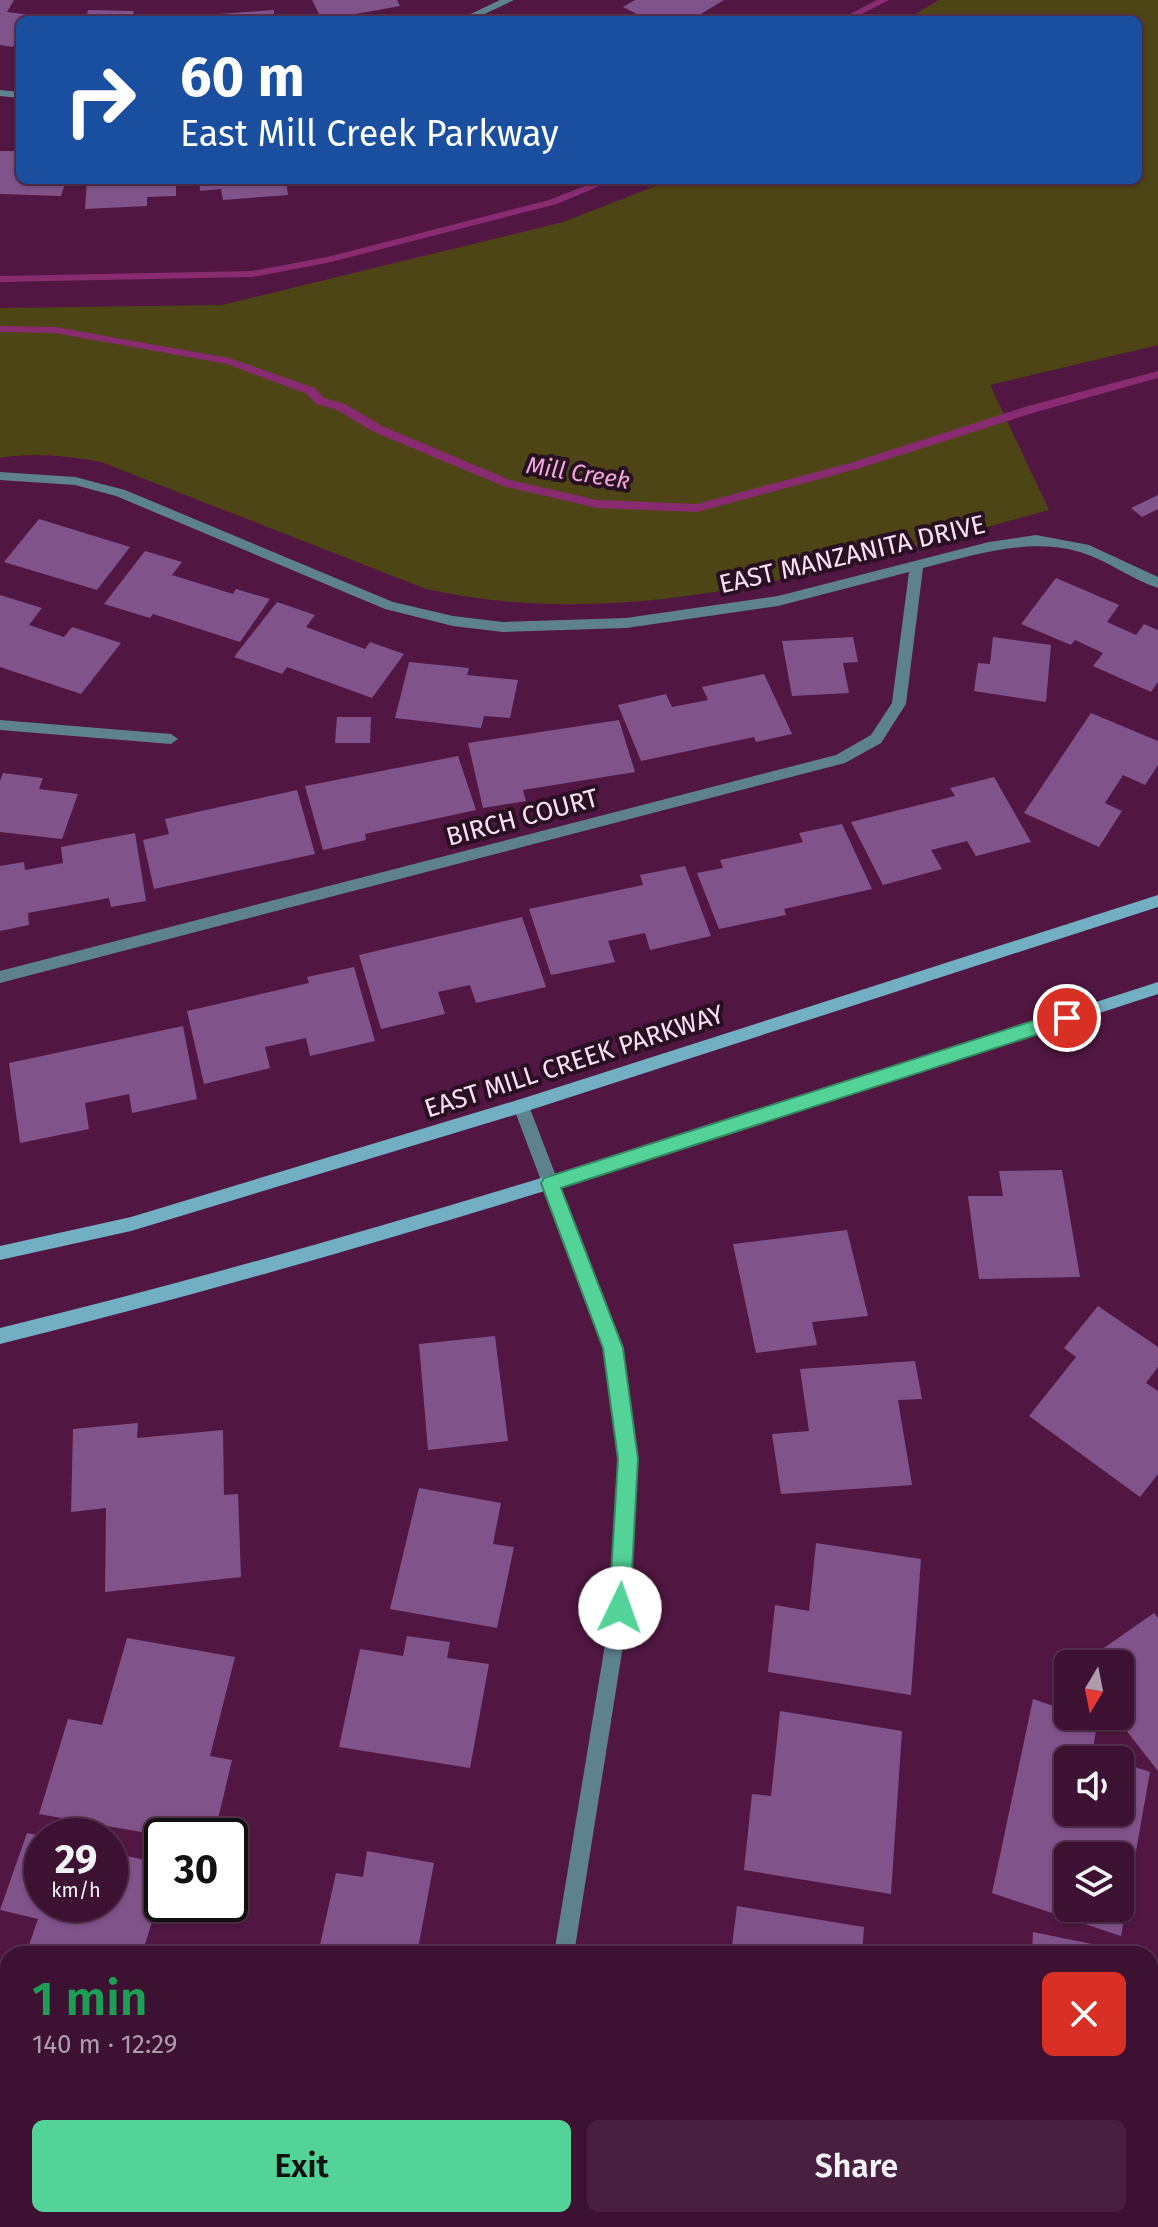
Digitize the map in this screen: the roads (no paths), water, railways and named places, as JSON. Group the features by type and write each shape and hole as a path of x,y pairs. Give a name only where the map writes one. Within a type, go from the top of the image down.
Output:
{"street":[{"path":"471,16 499,2"},
{"name":"EAST MANZANITA DRIVE","path":"0,476 75,481 120,493 390,606 453,621 503,627 626,623 778,601 989,547 1036,540 1084,548 1158,583"},
{"name":"BIRCH COURT","path":"0,977 840,759 876,739 899,704 917,565"},
{"path":"0,725 171,739"},
{"name":"EAST MILL CREEK PARKWAY","path":"0,1253 131,1224 521,1106 1158,901"},
{"path":"0,1336 160,1299 550,1183 1158,988"},
{"path":"521,1106 613,1348 628,1459 620,1608 565,1946"}],"waterway":[{"path":"851,16 884,0"},
{"path":"0,279 252,274 327,260 553,202 599,184"},
{"name":"Mill Creek","path":"0,329 55,330 229,361 311,391 320,401 341,407 378,429 507,483 597,504 697,508 853,466 1032,409 1158,374"}]}
